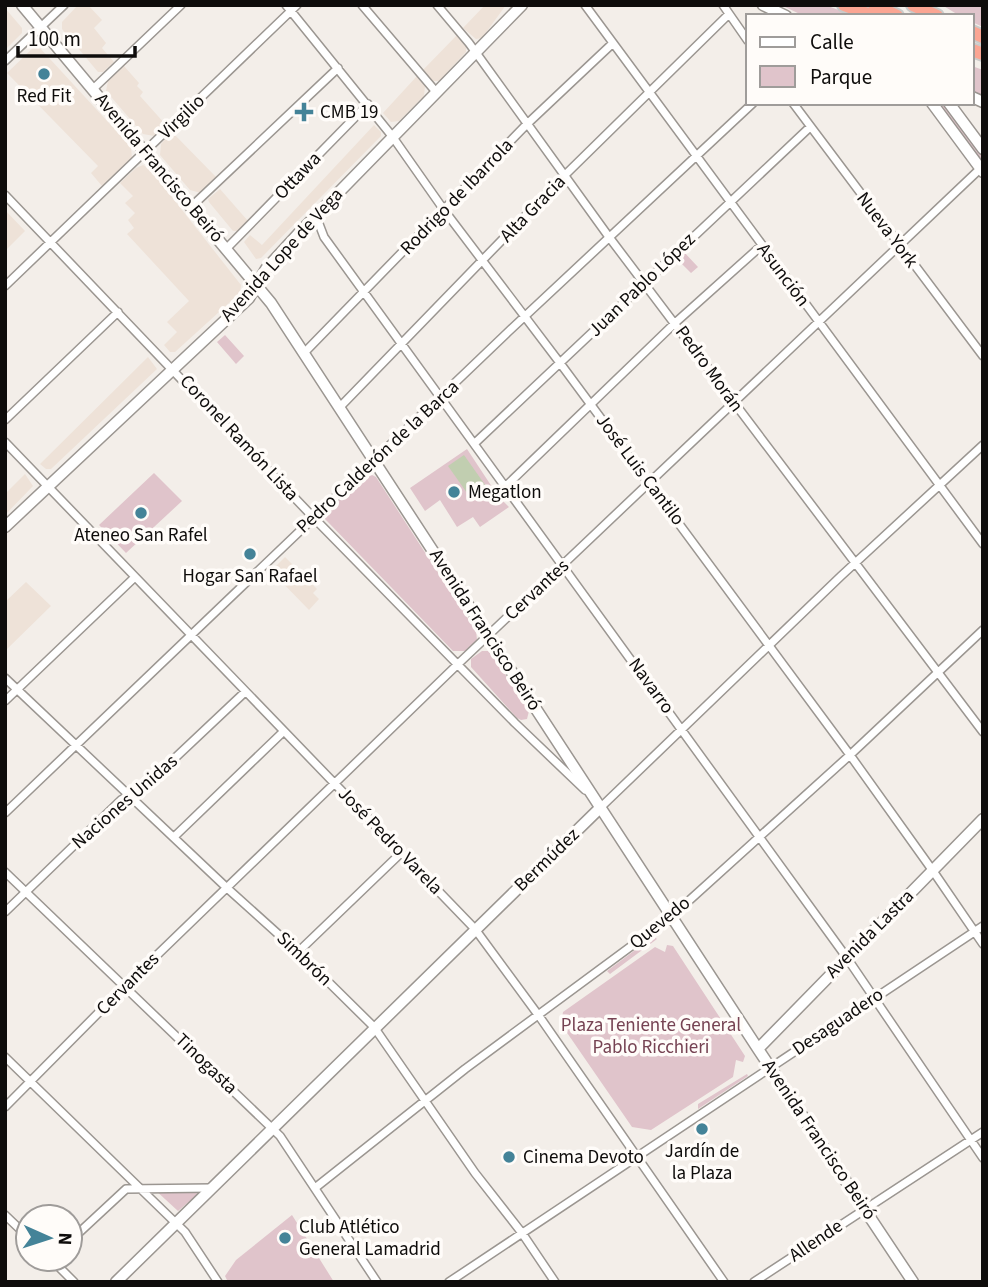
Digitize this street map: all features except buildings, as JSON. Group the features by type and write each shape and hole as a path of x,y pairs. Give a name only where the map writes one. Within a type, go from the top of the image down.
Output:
{"highway":[{"path":"844,5 868,14"},
{"path":"874,5 893,14"},
{"path":"913,5 933,14"}],"main road":[{"name":"Avenida Francisco Beiró","path":"22,5 257,284 913,1282"},
{"path":"763,5 782,14"},
{"name":"Avenida Lope de Vega","path":"5,527 249,298 266,269 518,7"},
{"path":"934,105 982,169"},
{"path":"950,105 983,149"},
{"name":"Bermúdez","path":"116,1282 601,807"},
{"name":"Avenida Lastra","path":"758,1049 983,820"}],"street":[{"path":"5,61 64,5"},
{"path":"93,89 181,5"},
{"path":"362,5 437,93"},
{"name":"Pedro Morán","path":"436,5 476,53 609,237 983,732"},
{"name":"Asunción","path":"585,5 983,544"},
{"path":"723,5 746,38"},
{"name":"José Luis Cantilo","path":"291,7 368,104 444,211 650,483 850,755 983,944"},
{"name":"Virgilio","path":"5,286 291,7"},
{"name":"Alta Gracia","path":"339,408 565,175 729,14"},
{"name":"Rodrigo de Ibarrola","path":"304,353 526,125 612,43"},
{"path":"192,206 338,68"},
{"name":"Ottawa","path":"227,248 368,104"},
{"name":"Pedro Calderón de la Barca","path":"5,813 313,517 751,105"},
{"name":"Nueva York","path":"794,105 983,356"},
{"name":"Juan Pablo López","path":"475,443 810,127"},
{"name":"Cervantes","path":"5,1107 125,986 458,664 733,401 982,169"},
{"name":"Coronel Ramón Lista","path":"5,195 313,517 562,770 594,797"},
{"name":"Navarro","path":"316,216 324,237 847,958 983,1158"},
{"path":"506,486 675,323 761,246"},
{"path":"5,420 118,312"},
{"name":"José Pedro Varela","path":"6,443 475,929 539,1016 724,1282"},
{"name":"Bermúdez","path":"601,807 854,564 983,445"},
{"path":"5,701 135,578"},
{"name":"Quevedo","path":"315,1188 672,916 983,630"},
{"name":"Simbrón","path":"5,678 298,952 374,1027 475,1173 522,1233 555,1282"},
{"name":"Naciones Unidas","path":"5,912 121,800 141,790 245,691"},
{"path":"175,836 283,732"},
{"path":"298,952 401,853"},
{"name":"Tinogasta","path":"5,872 273,1128 377,1282"},
{"name":"Desaguadero","path":"449,1282 983,926"},
{"path":"5,1057 185,1232 218,1282"},
{"name":"Allende","path":"754,1282 983,1132"},
{"path":"84,1228 126,1189 212,1188"}],"shaded area":[{"path":"78,5 88,5 102,20 94,28 106,43 102,48 114,62 103,72 98,72 62,29 62,22"},
{"path":"485,5 506,5 482,38 476,39 463,28"},
{"path":"5,8 22,28 22,33 5,50"},
{"path":"457,35 466,45 466,52 439,81 432,81 422,71"},
{"path":"35,46 39,47 131,147 132,158 102,186 91,173 98,166 7,73"},
{"path":"124,66 139,83 137,86 143,92 140,96 166,125 154,136 143,134 106,91 108,81"},
{"path":"417,76 425,86 424,96 399,121 391,122 383,113"},
{"path":"374,125 381,132 381,136 261,258 256,259 244,242 250,235 262,245"},
{"path":"172,132 217,178 201,193 190,190 160,155 161,144"},
{"path":"143,165 149,168 241,285 240,293 175,352 170,352 164,345 177,332 167,322 189,301 127,234 134,228 128,220 135,213 125,203 133,196 120,183"},
{"path":"220,189 248,221 238,231 233,231 209,202 208,199"},
{"path":"5,210 25,231 5,251"},
{"path":"148,357 157,369 51,469 40,464"},
{"path":"464,455 488,489 472,500 448,466"},
{"path":"25,474 33,486 5,515 5,494"},
{"path":"285,557 317,589 313,593 319,599 309,610 271,571"},
{"path":"26,582 51,606 5,651 5,602"}],"green space":[{"path":"781,5 825,5 850,14 800,14"},
{"path":"942,5 983,5 983,27 974,23 974,14 957,14"},
{"path":"974,67 983,70 983,97 974,93"},
{"path":"933,105 950,105 983,149 983,172"},
{"path":"683,251 698,267 691,273 676,258"},
{"path":"225,335 244,356 236,364 217,342"},
{"name":"Megatlon","path":"467,449 498,496 509,507 480,527 473,517 457,527 440,500 425,511 410,488"},
{"name":"Ateneo San Rafel","path":"154,473 182,501 126,553 99,525"},
{"path":"365,475 376,477 476,631 477,640 465,651 453,651 325,519 327,510"},
{"path":"482,651 492,654 529,711 527,719 517,718 471,667 471,659"},
{"path":"654,936 657,939 610,974 607,971"},
{"name":"Plaza Teniente General Pablo Ricchieri","path":"667,945 673,946 745,1056 743,1062 736,1060 733,1077 651,1130 632,1127 561,1024 563,1012 655,947 665,952"},
{"path":"747,1074 748,1076 698,1109 698,1104"},
{"path":"153,1188 200,1192 178,1211"},
{"name":"Club Atlético General Lamadrid","path":"292,1215 334,1282 228,1282 225,1276 236,1260"}],"place":[{"name":"Red Fit","path":"44,74"},
{"name":"CMB 19","path":"304,112"},
{"name":"Megatlon","path":"454,492"},
{"name":"Ateneo San Rafel","path":"141,513"},
{"name":"Hogar San Rafael","path":"250,554"},
{"name":"Jardín de la Plaza","path":"702,1129"},
{"name":"Cinema Devoto","path":"509,1157"},
{"name":"Club Atlético General Lamadrid","path":"285,1238"}]}
